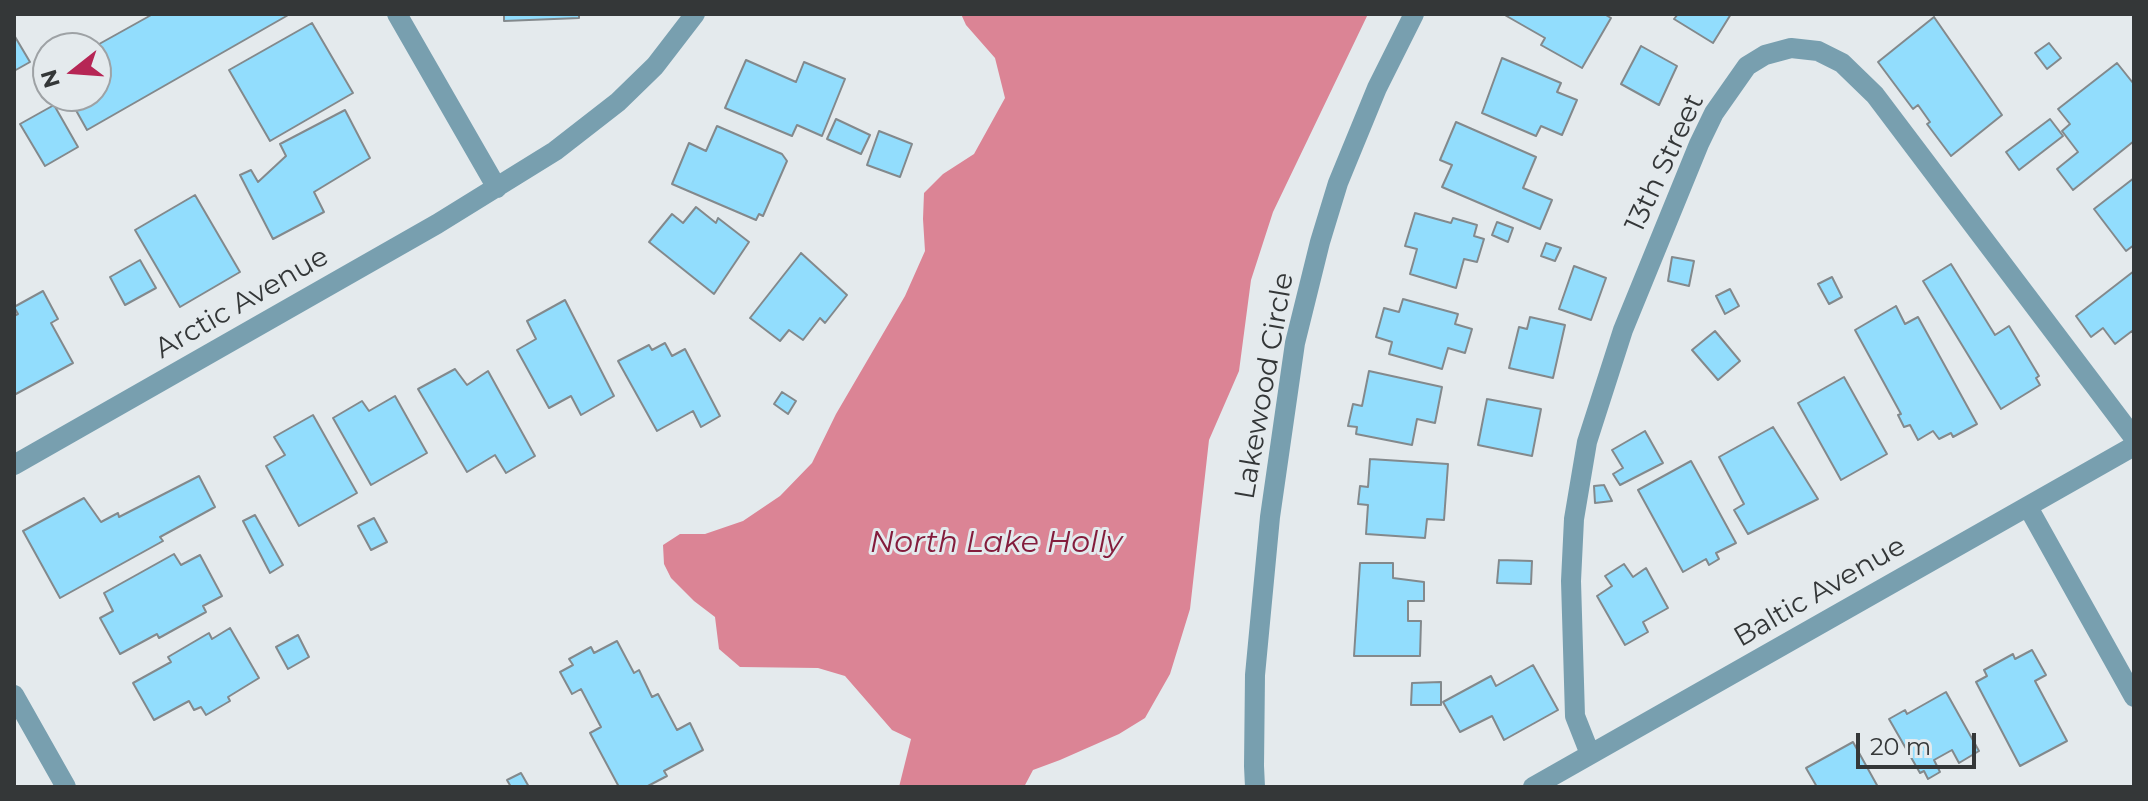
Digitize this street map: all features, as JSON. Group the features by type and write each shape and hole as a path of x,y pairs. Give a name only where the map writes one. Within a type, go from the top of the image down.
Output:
{"street":[{"path":"397,14 497,188"},
{"name":"Arctic Avenue","path":"14,465 437,224 555,151 618,102 655,66 695,14"},
{"name":"Lakewood Circle","path":"1255,787 1256,660 1270,517 1295,343 1338,183 1377,88 1414,14"},
{"name":"13th Street","path":"1590,754 1575,716 1571,581 1574,519 1587,442 1623,330 1699,144 1714,113 1747,66 1765,55 1791,48 1818,51 1842,63 1875,95 2134,438"},
{"name":"Baltic Avenue","path":"1533,787 2134,446"},
{"path":"2028,507 2134,697"},
{"path":"14,695 66,787"}],"water":[{"name":"North Lake Holly","path":"961,14 1368,14 1273,212 1251,280 1239,371 1209,440 1190,609 1170,674 1145,718 1119,734 1033,770 1024,787 899,787 911,739 892,730 845,676 818,668 740,667 719,649 715,617 671,578 664,564 663,545 680,534 705,534 743,521 780,496 812,463 836,414 905,296 925,251 924,193 943,174 974,154 1005,98 995,58 966,25"}],"building":[{"path":"153,14 290,14 87,130 77,112 112,112 112,37"},
{"path":"504,14 579,14 579,18 504,21"},
{"path":"1503,14 1604,14 1611,18 1582,68 1541,45 1545,38"},
{"path":"1678,14 1731,14 1713,43 1674,19"},
{"path":"1934,17 2002,115 1951,156 1927,124 1930,122 1918,105 1913,109 1878,62"},
{"path":"312,23 353,93 270,141 229,70"},
{"path":"14,35 30,62 14,71"},
{"path":"2049,43 2061,58 2047,69 2035,53"},
{"path":"1641,46 1677,66 1659,105 1621,84"},
{"path":"1502,58 1561,83 1557,92 1577,100 1562,135 1541,126 1536,136 1482,113"},
{"path":"746,60 796,82 804,62 845,79 822,136 797,125 792,136 725,108"},
{"path":"2117,63 2134,82 2134,141 2073,190 2057,169 2078,152 2062,131 2070,124 2058,109"},
{"path":"345,110 370,158 314,192 324,212 273,239 240,175 251,170 258,182 286,156 280,144"},
{"path":"41,112 58,112 78,147 45,166 20,124"},
{"path":"836,119 870,135 861,154 827,139"},
{"path":"2050,119 2063,136 2019,170 2006,152"},
{"path":"1456,122 1536,157 1523,188 1552,200 1540,229 1442,187 1452,165 1440,160"},
{"path":"717,126 782,154 787,161 763,216 759,214 756,220 672,184 689,143 706,151"},
{"path":"879,131 912,144 900,177 867,165"},
{"path":"2134,178 2134,245 2126,251 2094,209"},
{"path":"195,195 240,272 180,307 135,230"},
{"path":"696,207 716,223 718,218 749,242 714,294 649,242 672,214 683,223"},
{"path":"1415,213 1451,223 1453,218 1477,225 1474,236 1484,239 1477,262 1464,259 1456,288 1410,274 1417,249 1405,246"},
{"path":"1497,222 1513,228 1508,242 1492,235"},
{"path":"1546,243 1561,248 1555,261 1541,256"},
{"path":"801,253 847,295 825,323 820,318 803,340 789,330 780,341 750,318"},
{"path":"1672,257 1694,261 1689,286 1668,281"},
{"path":"140,260 156,288 125,305 110,277"},
{"path":"1951,264 1995,335 2009,326 2039,376 2036,378 2040,385 2001,409 1923,281"},
{"path":"1574,266 1606,278 1591,320 1559,309"},
{"path":"2134,271 2134,334 2132,331 2115,344 2103,328 2091,337 2076,316"},
{"path":"1832,277 1842,297 1829,304 1818,284"},
{"path":"1730,289 1739,306 1725,314 1716,296"},
{"path":"43,291 58,319 51,323 73,363 14,395 14,316 18,314 14,307"},
{"path":"1403,299 1458,314 1455,324 1472,329 1465,353 1448,348 1442,369 1389,354 1392,342 1376,337 1384,308 1399,312"},
{"path":"565,300 614,396 581,415 571,396 549,408 517,350 536,339 527,321"},
{"path":"1896,306 1905,324 1918,317 1977,424 1953,437 1951,433 1939,439 1933,431 1918,440 1910,425 1904,427 1898,415 1901,414 1855,330"},
{"path":"1530,317 1565,325 1553,378 1509,368 1519,327 1527,329"},
{"path":"1715,331 1740,361 1718,380 1692,350"},
{"path":"665,343 672,356 685,349 720,416 701,427 693,411 657,431 618,361 649,345 652,350"},
{"path":"455,369 467,385 488,371 535,456 506,473 495,455 467,472 418,389"},
{"path":"1369,371 1442,387 1435,423 1417,419 1412,445 1356,434 1357,427 1348,426 1353,404 1362,406"},
{"path":"1844,377 1887,454 1841,480 1798,403"},
{"path":"782,392 796,401 788,414 774,404"},
{"path":"395,396 427,453 371,485 333,418 362,401 369,411"},
{"path":"1487,399 1541,409 1532,456 1478,445"},
{"path":"313,415 357,493 299,526 266,466 285,455 274,437"},
{"path":"1773,427 1818,499 1748,534 1734,510 1744,504 1719,457"},
{"path":"1645,431 1663,463 1620,485 1613,474 1623,468 1612,450"},
{"path":"1370,459 1448,464 1444,520 1427,519 1425,538 1366,534 1368,505 1358,504 1360,486 1368,487"},
{"path":"1691,461 1736,543 1716,553 1719,559 1709,565 1706,559 1683,572 1638,490"},
{"path":"199,476 215,507 160,537 163,541 60,598 23,531 84,498 101,522 118,513 119,517"},
{"path":"1604,485 1612,501 1595,503 1594,486"},
{"path":"255,515 283,565 270,573 243,521"},
{"path":"374,518 387,542 371,550 358,526"},
{"path":"174,554 181,565 200,555 222,596 203,606 206,612 159,638 157,634 120,654 100,618 113,611 104,593"},
{"path":"1499,560 1532,561 1531,584 1497,583"},
{"path":"1360,563 1393,563 1393,578 1424,582 1424,601 1408,601 1408,621 1421,621 1420,656 1354,656"},
{"path":"1624,564 1633,577 1646,568 1668,608 1643,622 1648,632 1625,645 1597,596 1612,586 1605,576"},
{"path":"230,628 259,678 206,715 201,707 194,710 189,701 154,720 133,683 171,662 168,657 209,633 212,639"},
{"path":"298,635 309,657 288,669 276,647"},
{"path":"617,641 634,673 639,670 652,697 658,694 677,730 690,723 703,750 664,771 667,776 646,787 619,787 590,733 601,727 581,689 572,694 560,672 573,665 569,659 591,647 594,653"},
{"path":"2032,650 2046,675 2035,681 2067,741 2020,766 1976,682 1987,676 1984,670 2013,654 2015,659"},
{"path":"1533,665 1558,710 1504,740 1492,716 1460,732 1443,702 1491,676 1496,686"},
{"path":"1441,682 1441,705 1411,705 1412,683"},
{"path":"1946,692 1979,751 1959,763 1952,750 1934,760 1940,772 1928,779 1924,771 1920,773 1889,719 1905,710 1907,714"},
{"path":"1853,742 1878,787 1817,787 1806,768"},
{"path":"521,773 529,787 511,787 507,780"}]}
